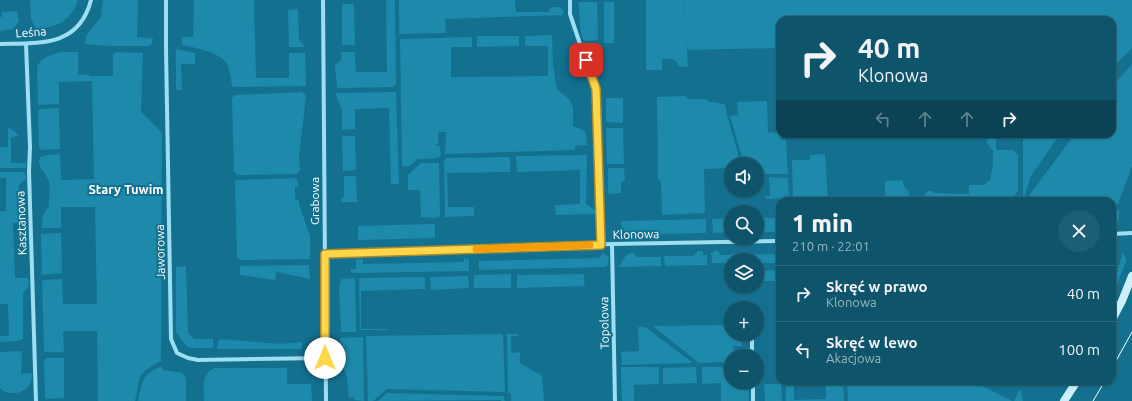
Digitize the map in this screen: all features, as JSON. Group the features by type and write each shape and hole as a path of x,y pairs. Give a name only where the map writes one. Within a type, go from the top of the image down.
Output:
{"main road":[{"path":"1116,312 1132,276"},
{"path":"1064,401 1074,385"}],"street":[{"name":"Leśna","path":"0,44 26,44 55,41 71,32 81,23 91,0"},
{"name":"Jaworowa","path":"166,0 171,339 176,353 198,360 325,358"},
{"name":"Grabowa","path":"323,0 326,401"},
{"path":"570,0 570,14 596,89 601,245"},
{"name":"Kasztanowa","path":"26,44 36,401"},
{"path":"1116,234 1132,234"},
{"name":"Klonowa","path":"325,254 612,244 776,241"},
{"name":"Topolowa","path":"612,244 615,401"},
{"path":"753,389 753,401"}],"shaded area":[{"path":"30,0 78,0 71,13 62,22 50,27 36,29 31,19"},
{"path":"103,0 138,0 137,37 153,38 152,44 149,46 110,46 85,44 86,36 101,17"},
{"path":"194,0 254,0 256,78 289,78 289,53 305,53 306,86 232,86 229,69 224,60 207,51 182,45 182,37 193,37"},
{"path":"386,0 395,0 396,84 393,87 337,88 335,65 341,60 341,52 355,52 356,72 387,72"},
{"path":"399,0 515,0 516,12 548,12 551,7 560,8 564,11 563,15 445,19 446,33 399,34"},
{"path":"646,0 684,0 688,67 678,66 676,61 672,59 662,59 662,70 646,70"},
{"path":"684,0 1132,0 1132,48 1116,64 1116,16 776,16 776,48 687,50"},
{"path":"578,2 597,2 598,40 584,41 581,33"},
{"path":"604,2 614,2 614,43 604,43"},
{"path":"342,4 354,4 355,45 342,45"},
{"path":"298,9 299,39 305,47 289,47 288,10"},
{"path":"17,11 19,21 13,29 0,31 0,17 2,17 2,12"},
{"path":"552,35 553,65 557,90 570,101 573,109 573,126 585,132 587,145 575,146 575,150 445,154 446,132 438,132 438,144 436,144 436,146 440,146 441,155 438,158 417,159 409,166 402,166 400,39 472,37 472,47 451,47 451,77 548,76 548,46 525,46 525,36"},
{"path":"477,36 519,36 519,46 477,47"},
{"path":"176,49 195,53 195,64 181,64 182,90 176,90"},
{"path":"61,52 78,52 78,75 89,74 89,76 113,76 113,55 115,52 143,53 141,112 162,133 161,361 147,369 140,376 135,401 98,401 97,331 63,331 64,352 44,352 42,280 62,279 63,304 97,304 95,207 61,207 61,228 42,228 43,217 49,207 49,180 39,164 40,158 46,155 60,154 61,180 94,179 92,81 59,82 59,104 38,105 37,67 41,61 50,55"},
{"path":"1132,64 1132,166 1118,204 1116,204 1116,197 1028,197 1072,138 1116,138 1116,82"},
{"path":"302,92 306,96 299,157 300,171 296,174 238,175 234,172 232,98 235,95"},
{"path":"396,92 399,184 391,184 389,108 355,109 355,129 342,130 342,110 335,93"},
{"path":"686,96 688,99 706,99 710,102 725,104 739,157 724,157 724,168 704,169 705,213 662,215 661,181 658,180 657,97"},
{"path":"606,98 623,98 623,123 606,122"},
{"path":"767,101 768,132 776,133 776,138 786,140 788,174 764,174 764,157 742,157 730,116 738,115 737,102"},
{"path":"59,108 60,149 42,150 39,148 38,111 40,109"},
{"path":"8,128 19,135 11,138 11,163 26,163 26,168 0,168 0,147 8,147"},
{"path":"606,128 623,128 624,164 607,164"},
{"path":"342,136 355,136 356,170 343,171"},
{"path":"986,138 996,138 996,150 1013,150 1018,155 1018,191 1013,197 923,197 927,191 933,191 933,193 969,194 969,185 984,185 990,180 993,164 993,151 987,143"},
{"path":"1023,138 1057,138 1031,176 1023,197"},
{"path":"825,154 828,197 793,197 792,160 810,160 810,155"},
{"path":"587,155 586,204 595,210 595,214 556,215 555,205 580,204 580,170 517,172 516,156"},
{"path":"510,157 510,172 447,173 448,207 474,207 474,216 445,217 444,162 446,158"},
{"path":"421,163 439,163 440,217 421,217 420,190 408,190 408,175"},
{"path":"608,168 624,168 625,181 621,181 621,193 608,194"},
{"path":"0,172 25,172 26,179 19,185 20,223 13,223 15,278 28,278 29,286 23,294 23,339 18,341 0,342 0,336 9,336 8,304 0,304 0,211 6,211 6,178 0,178"},
{"path":"344,176 356,176 357,202 341,202 344,196"},
{"path":"769,177 788,178 789,197 766,199 766,196 770,196"},
{"path":"296,178 298,187 295,187 295,199 299,200 310,236 310,259 241,260 237,258 235,182 237,180"},
{"path":"902,180 904,186 909,192 910,197 858,197 885,196 885,181"},
{"path":"1116,210 1119,210 1119,220 1117,223"},
{"path":"724,218 724,232 713,233 712,219"},
{"path":"764,218 776,218 776,232 764,232"},
{"path":"706,219 706,233 622,235 621,221"},
{"path":"435,225 435,238 358,240 358,226"},
{"path":"61,233 62,273 42,275 41,234"},
{"path":"717,250 721,255 724,255 724,263 712,263 711,253"},
{"path":"698,251 703,251 703,255 707,255 707,265 665,266 664,256 693,256"},
{"path":"633,252 637,257 661,257 661,266 619,267 626,255"},
{"path":"1123,252 1126,262 1116,286 1116,276"},
{"path":"603,253 609,257 608,265 605,267 479,270 479,261 599,258"},
{"path":"764,254 776,254 776,263 764,263"},
{"path":"464,258 469,259 469,271 351,272 351,269 356,269 356,259 363,259 363,264 464,262"},
{"path":"309,265 310,279 276,272 275,280 240,275 240,266"},
{"path":"186,266 188,333 194,339 213,339 213,348 191,348 186,346 176,332 176,267"},
{"path":"776,270 776,281 764,281 764,271"},
{"path":"511,274 511,288 474,288 474,275"},
{"path":"584,274 584,284 586,286 517,288 517,275"},
{"path":"468,276 469,288 431,290 430,277"},
{"path":"425,277 425,289 361,291 361,329 387,330 360,330 359,278"},
{"path":"342,279 355,279 356,332 341,332 339,287"},
{"path":"724,325 724,341 742,341 742,346 733,346 733,349 724,349 724,362 699,363 653,326"},
{"path":"638,327 645,327 693,363 622,365 621,352 639,351"},
{"path":"503,334 505,392 387,389 373,401 368,401 366,336"},
{"path":"507,334 519,334 518,336 511,336 511,353 520,352 520,363 542,376 544,401 511,401 511,393 508,393"},
{"path":"363,337 364,401 354,400 354,397 349,397 347,377 341,362 340,338"},
{"path":"220,339 280,344 302,342 302,349 217,349"},
{"path":"22,351 21,374 32,373 30,383 27,388 20,392 6,392 0,388 0,352"},
{"path":"46,358 64,358 64,398 47,399 45,397 44,361"},
{"path":"162,367 163,370 182,373 186,378 186,401 138,401 144,379 150,372"},
{"path":"621,367 659,367 659,384 634,385 634,401 622,401"},
{"path":"696,367 697,383 663,384 663,368"},
{"path":"702,367 724,367 724,389 748,389 749,401 721,401 721,383 702,384"},
{"path":"215,368 287,368 287,384 311,384 312,401 204,401 205,377 207,373"},
{"path":"764,384 781,385 782,401 765,401"},
{"path":"786,385 794,385 794,400 826,399 826,385 843,385 844,401 786,401"},
{"path":"847,385 980,385 1012,401 848,401"},
{"path":"1019,390 1021,391 1023,401 1014,401"},
{"path":"387,393 503,396 505,401 378,401"}],"tram line":[{"path":"1116,361 1132,332"},
{"path":"1093,401 1103,385"}],"slow traffic":[{"path":"476,249 590,245"}],"district":[{"name":"Stary Tuwim","path":"126,189"}],"route":[{"path":"325,358 325,254 601,245 596,89 586,60"}]}
